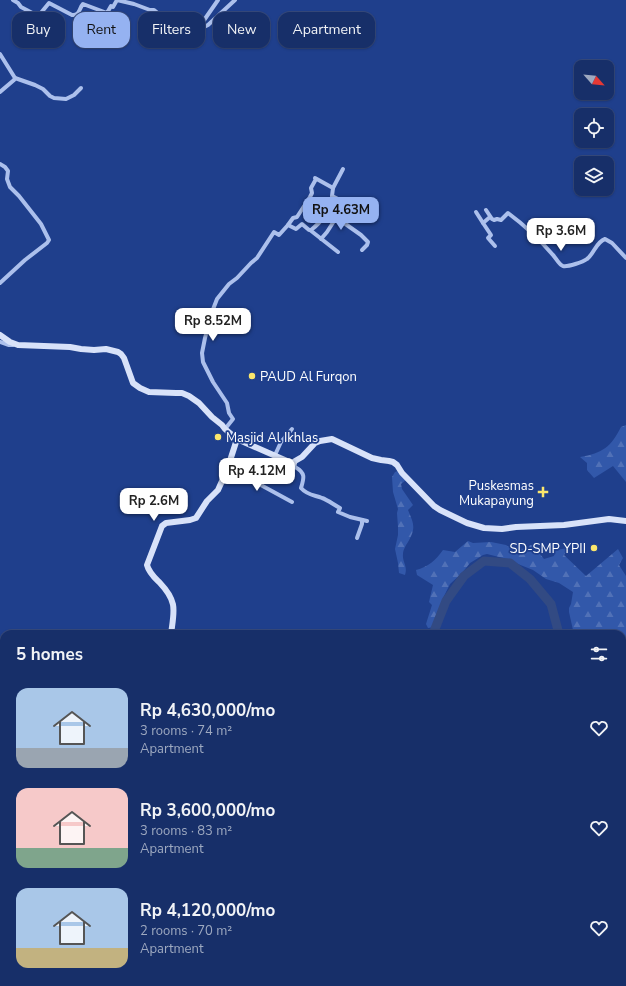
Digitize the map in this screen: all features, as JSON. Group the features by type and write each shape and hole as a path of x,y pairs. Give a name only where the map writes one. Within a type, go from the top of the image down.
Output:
{"street":[{"path":"13,0 21,7 38,16 49,3 75,16 78,14 83,4 107,13 117,0 157,12"},
{"path":"205,19 218,0"},
{"path":"205,27 208,26 234,0"},
{"path":"0,54 15,78 39,87 54,98 66,100 81,88"},
{"path":"0,92 15,78"},
{"path":"0,164 8,171 7,179 10,187 41,224 49,240 0,283"},
{"path":"311,230 318,225 331,203 333,188 343,169"},
{"path":"225,429 233,419 229,413 227,403 213,382 204,364 202,356 205,338 217,299 229,284 257,258 274,232 279,236 293,218 297,217 312,192 311,188 315,179 333,188"},
{"path":"321,239 336,218 338,219 341,213 337,207 340,200 332,197"},
{"path":"486,210 490,217 494,220 497,218 501,220 508,213 518,219 553,254 560,264 564,266 569,266 586,259 602,240 605,239 612,243 626,258"},
{"path":"476,212 491,235 488,238 495,246"},
{"path":"482,223 490,217"},
{"path":"338,219 361,235 368,242 362,250"},
{"path":"288,225 296,229 302,224 338,252"},
{"path":"0,335 10,342 18,345"},
{"path":"0,342 9,345 70,347 94,350 106,349 118,352 122,354 131,379 136,386 149,392 182,393 189,396 199,403 212,418 237,439 294,463 295,467 299,469 304,476 301,488 302,490 310,495 324,498 340,508 338,512 350,517 367,521"},
{"path":"275,455 281,442 292,428"},
{"path":"172,630 174,610 172,599 150,572 147,565 162,526 166,523 196,518 207,501 218,490 227,470 237,439"},
{"path":"294,463 315,443 320,440 332,440 372,458 393,462 434,506 467,523 484,528 502,529 564,525 609,519 626,521"},
{"path":"227,470 259,484 292,502"},
{"path":"357,538 362,520"}],"green space":[{"path":"626,425 626,482 613,466 594,478 587,470 587,463 580,457 595,453 605,448 614,440 621,427"},
{"path":"398,471 406,480 401,484 402,489 413,505 408,510 413,523 413,529 411,537 403,552 403,559 406,569 405,575 399,573 395,549 398,535 398,509 393,492 392,477 395,472"},
{"path":"468,541 473,543 491,542 506,545 511,548 527,549 530,545 537,545 540,554 544,559 554,556 555,550 569,548 564,555 586,576 618,549 623,558 619,565 626,576 626,630 573,630 569,612 573,592 559,583 546,579 533,570 503,558 487,554 470,563 450,584 443,598 440,612 434,627 428,628 426,624 432,605 429,602 433,585 417,575 416,570 431,563 443,550 455,552"}],"waterway":[{"path":"435,630 446,601 464,576 484,561 510,563 530,579 551,604 558,630"}],"place":[{"name":"PAUD Al Furqon","path":"252,376"},
{"name":"Masjid Al Ikhlas","path":"218,437"},
{"name":"Puskesmas Mukapayung","path":"543,492"},
{"name":"SD-SMP YPII","path":"594,548"}]}
